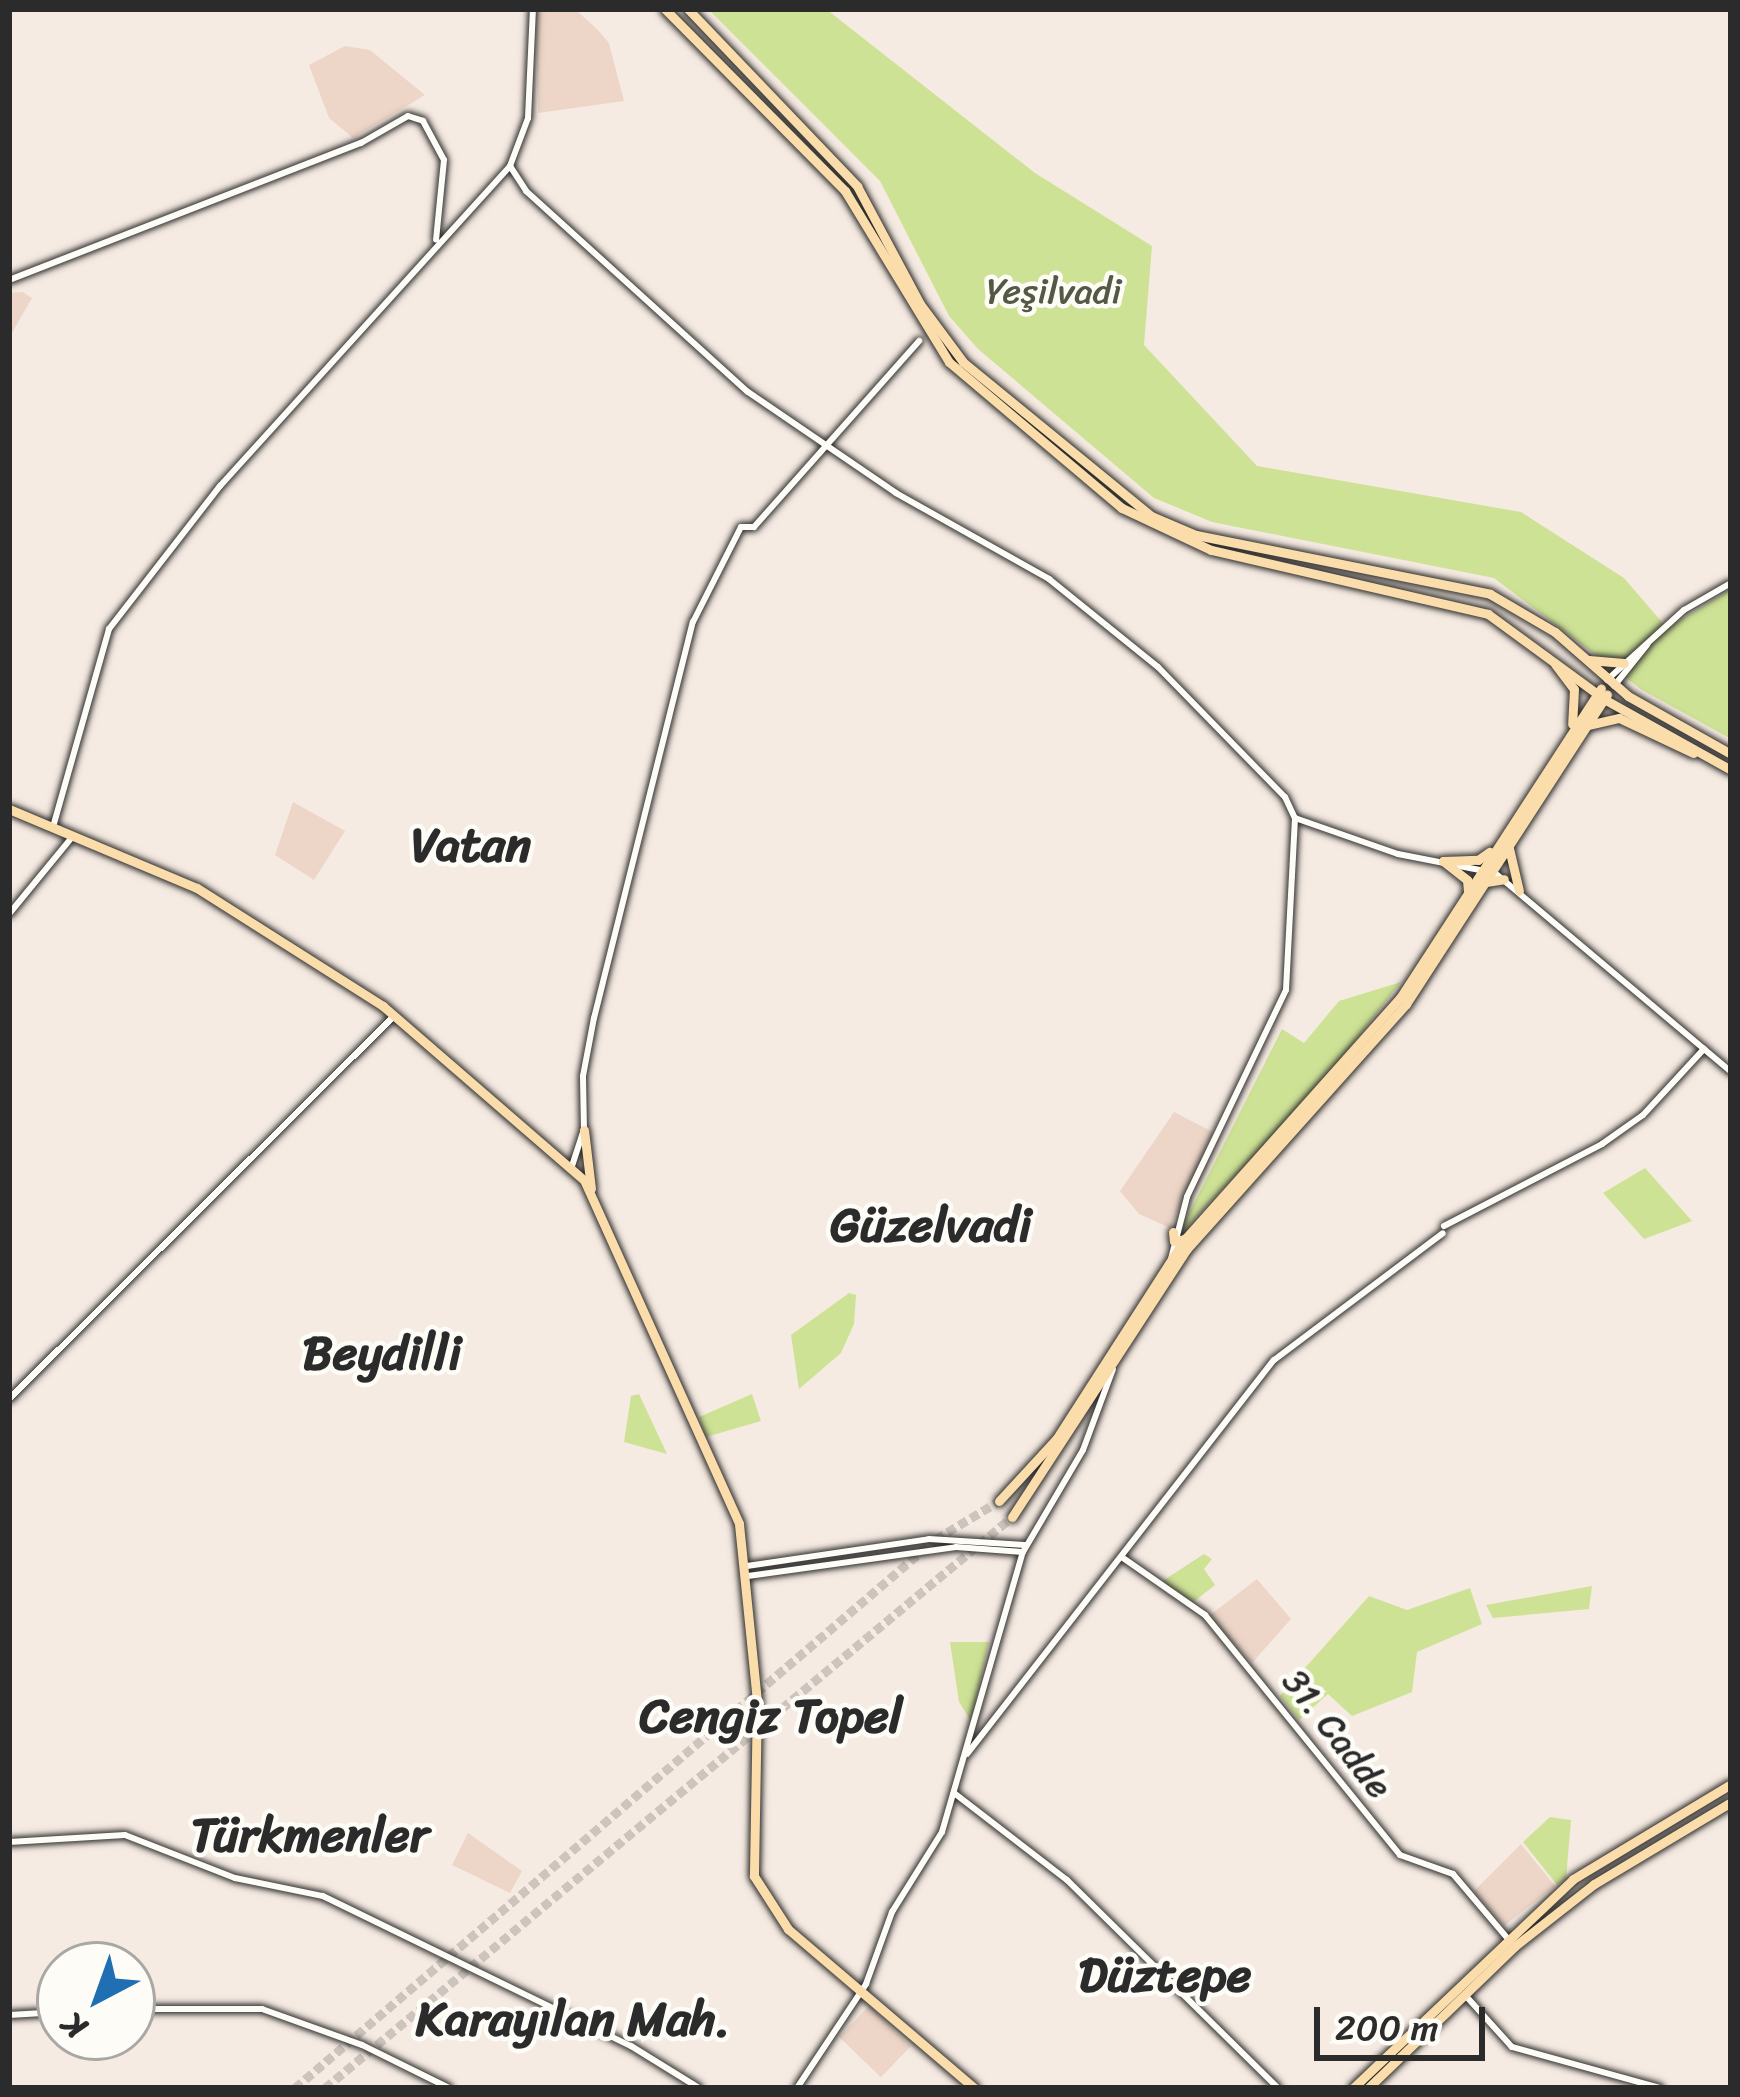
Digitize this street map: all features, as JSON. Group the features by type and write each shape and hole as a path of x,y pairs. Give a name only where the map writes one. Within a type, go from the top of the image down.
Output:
{"main road":[{"path":"665,9 845,191 949,362 1122,508 1211,550 1452,600 1540,646 1601,696 1731,770"},
{"path":"688,9 857,186 920,304 963,362 1150,516 1196,535 1490,593 1524,609 1610,683 1731,754"},
{"path":"999,1501 1057,1438 1185,1239 1362,1047 1510,837 1577,729 1574,689 1540,646"},
{"path":"1584,658 1624,663"},
{"path":"1012,1517 1186,1250 1406,1004 1481,885 1496,847 1610,683"},
{"path":"1577,729 1619,718 1705,755"},
{"path":"9,809 197,888 395,1015 572,1166 592,1194 652,1340 714,1458 747,1571 757,1704 754,1876 788,1929 974,2088"},
{"path":"1510,837 1519,891"},
{"path":"1443,861 1478,860 1496,847"},
{"path":"1443,861 1467,880 1468,894"},
{"path":"1481,885 1504,880"},
{"path":"584,1130 592,1194"},
{"path":"1173,1232 1174,1241 1185,1239"},
{"path":"1368,2088 1465,1995 1573,1879 1731,1784"},
{"path":"1353,2088 1512,1943 1594,1884 1731,1802"}],"street":[{"path":"53,827 109,629 208,500 379,316 436,240 510,166 528,118 533,9"},
{"path":"9,280 361,143 408,116 423,121 444,160 436,240"},
{"path":"510,166 526,190 688,340 824,444 1049,579 1158,667 1263,770 1295,818 1286,990 1173,1232 1171,1259"},
{"path":"572,1166 584,1130 594,1018 691,627 736,535 754,526 919,340"},
{"path":"1610,683 1652,637 1731,583"},
{"path":"1610,683 1652,637"},
{"path":"1295,818 1486,870 1504,880 1731,1072"},
{"path":"9,914 73,836"},
{"path":"9,1399 395,1015"},
{"path":"966,1757 1274,1360 1444,1230 1596,1148 1643,1115 1704,1048"},
{"path":"797,2088 862,1991 892,1912 935,1846 966,1757 1024,1549 1084,1450 1117,1358"},
{"path":"747,1571 956,1547 1024,1549"},
{"name":"31. Cadde","path":"1123,1558 1205,1615 1400,1856 1453,1874 1512,1943"},
{"path":"952,1792 1067,1880 1278,2088"},
{"path":"9,1842 125,1834 236,1878 323,1896 631,2046 699,2088"},
{"path":"1465,1995 1513,2047 1660,2088"},
{"path":"156,2009 262,2009 344,2037 448,2088"}],"shaded area":[{"path":"536,9 575,9 598,30 609,43 624,101 538,113"},
{"path":"345,46 370,50 425,95 353,138 329,118 309,65"},
{"path":"23,292 32,298 9,338 9,293"},
{"path":"293,802 345,831 314,880 275,855"},
{"path":"1174,1112 1213,1132 1170,1228 1139,1214 1120,1191"},
{"path":"1257,1579 1291,1619 1252,1663 1209,1616"},
{"path":"468,1833 522,1871 510,1893 452,1865"},
{"path":"1521,1844 1555,1886 1504,1926 1474,1891"},
{"path":"869,2006 911,2046 881,2077 839,2037"}],"green space":[{"name":"Yeşilvadi","path":"708,9 826,9 1035,173 1152,246 1144,345 1257,466 1521,512 1624,578 1667,628 1731,589 1731,739 1642,690 1494,578 1212,522 1154,498 978,349 949,316 880,181"},
{"path":"1401,982 1319,1087 1177,1237 1282,1029 1304,1043 1339,1001"},
{"path":"1645,1168 1692,1221 1644,1239 1603,1193"},
{"path":"849,1293 856,1295 854,1324 841,1353 799,1389 791,1335"},
{"path":"639,1394 667,1454 624,1442 631,1396"},
{"path":"752,1394 761,1421 706,1437 699,1417"},
{"path":"1204,1554 1212,1559 1204,1569 1215,1585 1192,1603 1158,1584"},
{"path":"1592,1586 1589,1609 1493,1618 1486,1605"},
{"path":"1470,1588 1482,1624 1417,1652 1412,1692 1352,1716 1328,1694 1299,1720 1280,1696 1369,1596 1407,1610"},
{"path":"950,1642 989,1642 971,1721 959,1702"},
{"path":"1550,1817 1571,1820 1566,1879 1557,1885 1523,1842"}],"tunnel":[{"path":"295,2088 936,1539 999,1501"},
{"path":"325,2088 1012,1517"}],"district":[{"name":"Vatan","path":"471,845"},
{"name":"Güzelvadi","path":"931,1225"},
{"name":"Beydilli","path":"382,1353"},
{"name":"Cengiz Topel","path":"771,1716"},
{"name":"Türkmenler","path":"310,1835"},
{"name":"Düztepe","path":"1165,1975"},
{"name":"Karayılan Mah.","path":"573,2019"}]}
